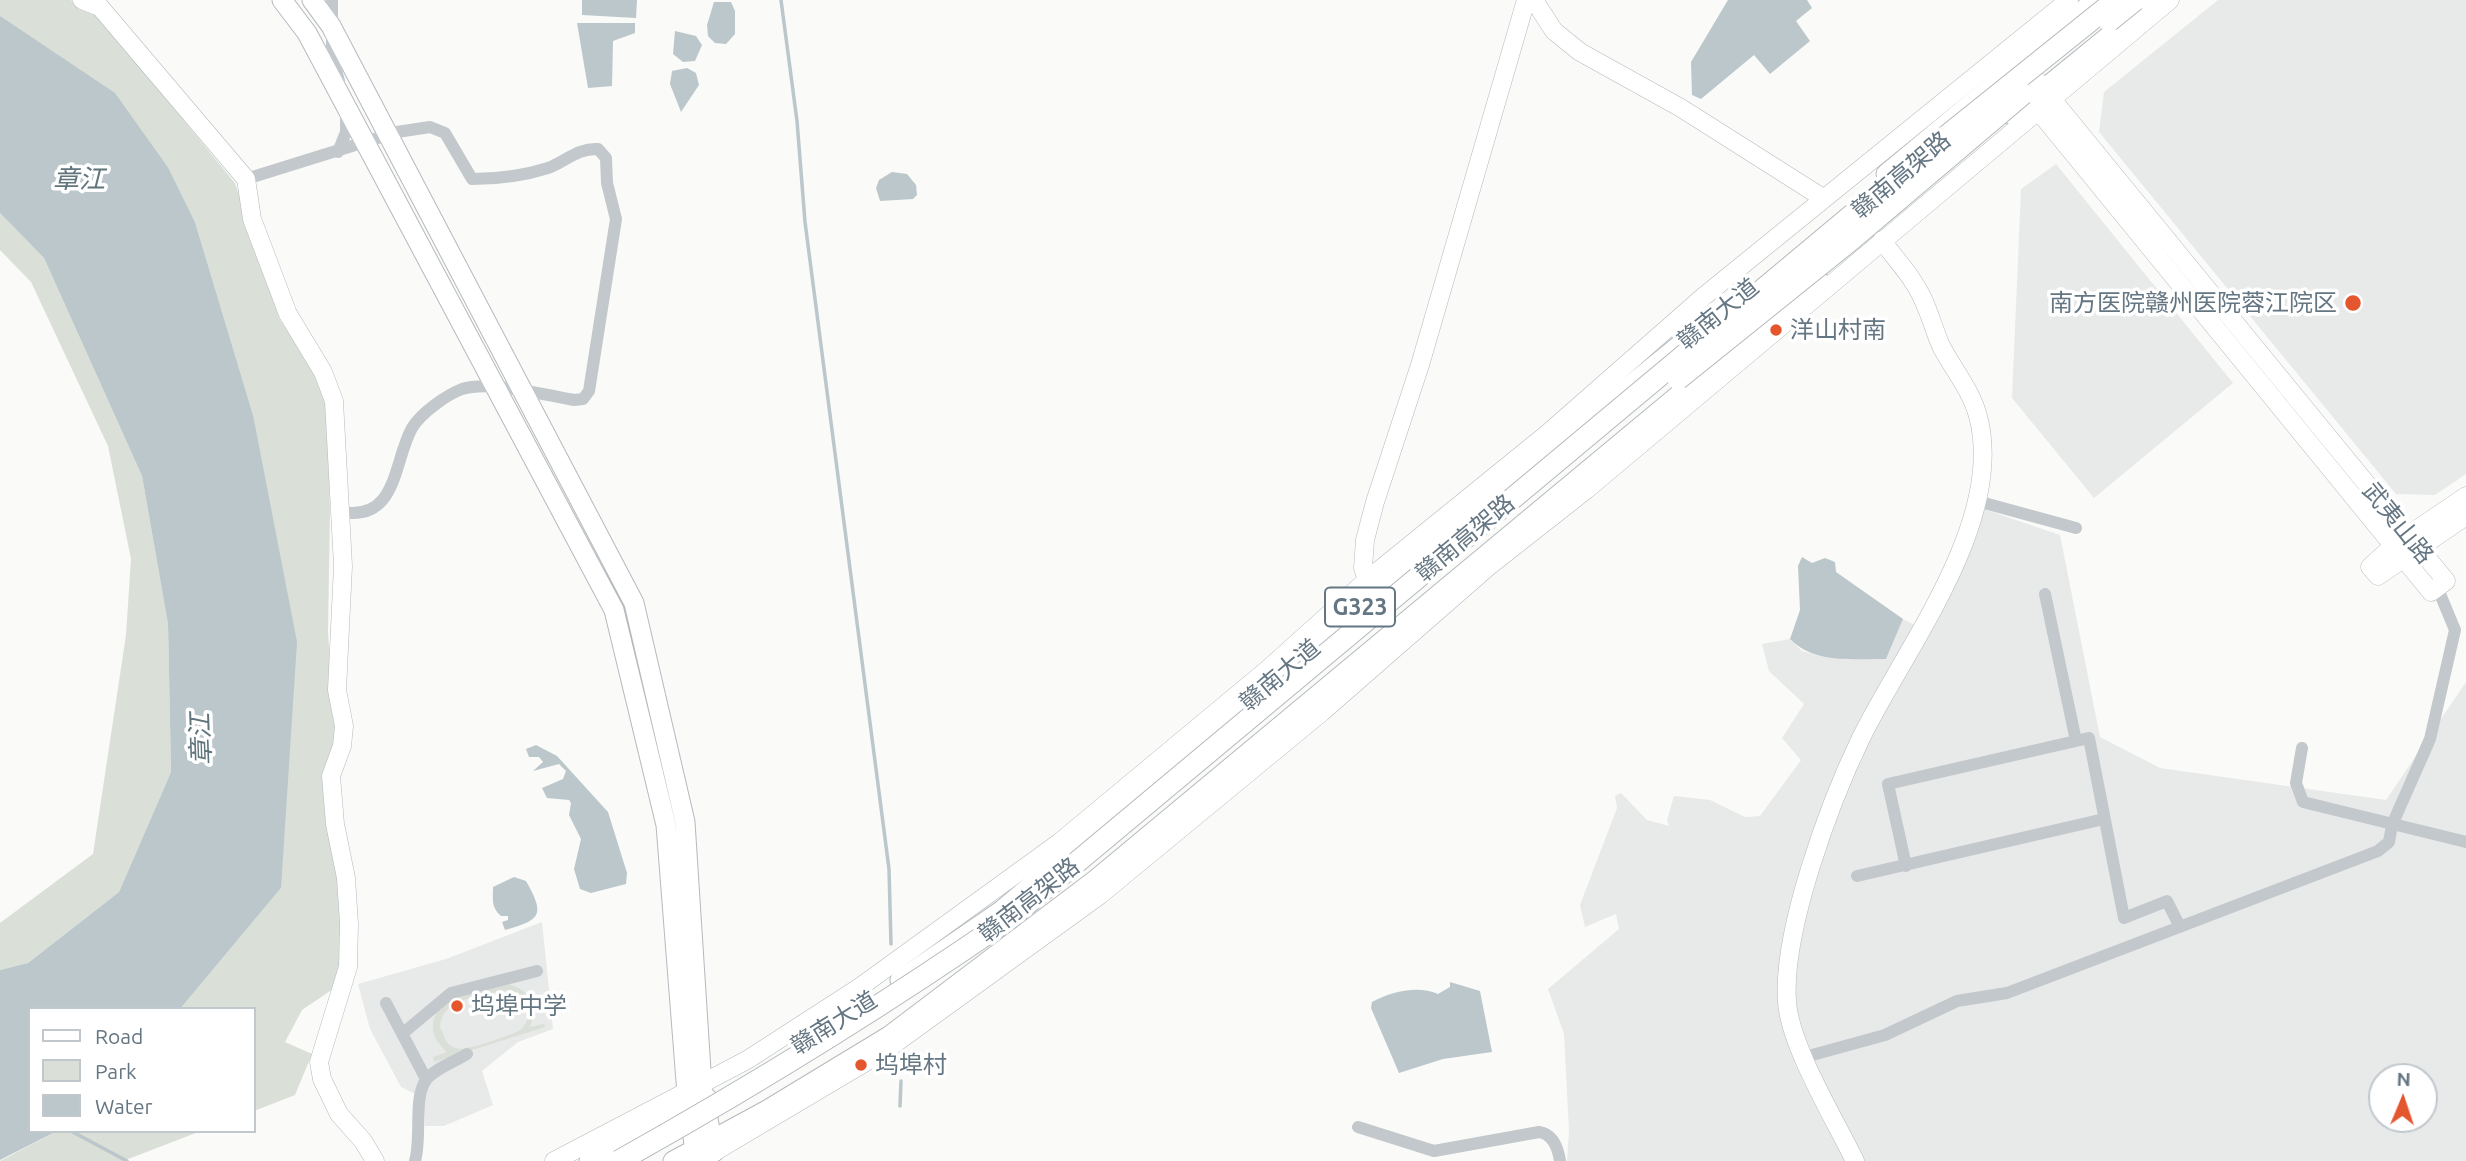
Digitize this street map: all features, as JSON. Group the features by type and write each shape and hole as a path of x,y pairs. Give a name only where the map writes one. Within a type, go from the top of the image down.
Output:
{"highway":[{"name":"赣南高架路","path":"619,1161 733,1098 906,990 1010,918 1949,134 2116,0"},
{"name":"赣南高架路","path":"646,1161 871,1029 1019,927 1605,437 1852,239 2135,0"}],"main road":[{"path":"282,0 307,33 614,610 666,825 703,1152"},
{"path":"312,0 331,26 634,603 685,822 696,1098"},
{"name":"赣南大道","path":"589,1161 696,1098 748,1076 859,1008 1002,910 1435,544 1855,202 1931,134 2095,0"},
{"name":"赣南大道","path":"673,1161 703,1152 766,1110 889,1036 1084,888 1549,502 1880,234 1955,162 2041,100 2153,0"},
{"path":"1931,134 1955,162"},
{"path":"1855,202 1880,234"},
{"path":"1524,473 1549,502"},
{"path":"1435,544 1463,574"},
{"path":"748,1076 766,1110"},
{"path":"632,1137 646,1161"}],"street":[{"path":"82,0 100,7 246,179 252,219 288,314 323,372 334,401 343,566 337,690 344,726 342,746 331,776 335,824 346,878 348,967 319,1062 322,1079 340,1114 363,1141 374,1161"},
{"path":"332,0 332,54 344,103 346,132 338,152"},
{"path":"1367,580 1363,568 1365,540 1375,502 1420,365 1526,0"},
{"path":"1534,0 1554,31 1580,52 1681,108 1823,198"},
{"path":"554,1161 696,1098 860,987 1060,842 1268,669 1367,580 1547,434 1703,297 2068,0"},
{"path":"703,1152 886,1050 1100,895 1322,712 1488,567 1586,490 1880,234 2041,100 2170,0"},
{"name":"武夷山路","path":"2013,66 2406,547 2446,581 2438,589"},
{"path":"246,179 388,135 430,127 445,133 472,179 517,176 550,167 584,148 598,149 606,158 607,183 616,219 589,391 583,399 574,400 496,388 464,388 419,419 411,430 386,498 369,510 354,514 341,512"},
{"path":"1855,1161 1805,1057 1787,1003 1787,965 1812,867 1833,804 1862,737 1923,632 1977,501 1981,472 1978,417 1969,393 1941,346 1915,284 1880,234"},
{"path":"2406,547 2466,496"},
{"path":"1977,501 2076,527"},
{"path":"2406,547 2466,516"},
{"path":"1805,1057 1885,1035 1957,1001 2007,993 2378,851 2389,842 2392,825 2430,739 2455,630 2438,589"},
{"path":"2045,594 2076,741"},
{"path":"1906,866 1888,784 2089,738 2124,918 2167,901 2180,927"},
{"path":"2302,748 2296,783 2303,802 2466,842"},
{"path":"1857,876 2104,819"},
{"path":"402,1034 451,993 537,971"},
{"path":"386,1003 426,1079"},
{"path":"415,1161 420,1131 420,1095 426,1079 467,1054"},
{"path":"1357,1127 1434,1152 1546,1133 1554,1141 1560,1161"}],"shaded area":[{"name":"南方医院赣州医院蓉江院区","path":"2218,0 2466,0 2466,474 2435,495 2396,494 2099,132 2104,92"},
{"name":"南方医院赣州医院蓉江院区","path":"2056,164 2233,383 2094,498 2012,398 2021,189"},
{"path":"1972,505 2060,535 2100,737 2160,768 2386,800 2466,682 2466,1161 1567,1161 1569,1131 1564,1034 1548,989 1619,929 1616,914 1585,927 1580,905 1617,808 1615,796 1621,793 1647,820 1669,826 1667,820 1674,796 1710,800 1745,817 1760,816 1801,760 1782,738 1804,704 1769,671 1762,644 1790,639 1802,651 1824,657 1886,659 1903,619 1918,627"},
{"name":"坞埠中学","path":"542,922 553,1029 518,1042 482,1071 493,1105 444,1126 425,1126 423,1098 401,1087 370,1029 358,984 446,959"}],"green space":[{"path":"0,0 71,0 80,9 94,11 235,183 280,320 317,372 327,411 330,512 328,631 332,700 338,723 343,950 333,989 302,1010 285,1042 312,1054 295,1095 256,1110 256,1007 182,1007 281,888 253,415 195,222 169,169 0,16"},
{"path":"0,213 44,258 142,476 168,624 171,772 119,892 28,963 0,970 0,923 93,854 126,635 131,559 108,446 31,282 0,250"},
{"path":"504,984 512,986 529,998 533,1012 530,1027 544,1024 545,1027 434,1062 433,1057 447,1052 437,1040 433,1028 435,1015 443,1001","holes":["509,992 521,999 527,1011 528,1018 520,1030 462,1049 447,1043 440,1027 442,1017 454,1004 473,997"]},
{"path":"53,1133 196,1133 123,1161 0,1161"}],"water":[{"path":"582,0 637,0 636,18 582,15"},
{"path":"1728,0 1807,0 1812,8 1796,21 1810,41 1770,74 1754,55 1701,99 1692,95 1691,62"},
{"path":"714,2 731,2 735,11 735,34 726,44 715,43 708,36 707,25"},
{"name":"章江","path":"0,16 115,93 169,169 195,222 253,415 297,642 281,888 182,1007 28,1007 28,1133 53,1133 0,1160 0,970 28,963 119,892 171,772 168,624 142,476 44,258 0,213"},
{"path":"577,23 635,23 635,33 613,41 612,86 588,88"},
{"path":"675,31 696,36 702,45 695,61 683,62 673,54"},
{"path":"687,68 696,73 699,85 681,112 670,84 672,71"},
{"path":"892,172 907,174 916,185 917,195 913,199 880,201 876,188 879,180"},
{"path":"1802,557 1812,563 1825,558 1835,562 1836,572 1903,619 1886,659 1823,656 1811,653 1790,639 1800,610 1798,566"},
{"path":"536,745 557,756 608,812 627,873 626,884 591,893 580,889 574,869 581,839 569,815 571,803 569,800 547,798 542,788 563,779 566,771 559,764 533,771 543,762 539,757 529,757 526,749"},
{"path":"514,877 526,881 536,902 536,915 526,923 505,930 502,922 508,920 508,916 501,916 496,909 493,903 493,887"},
{"path":"1450,982 1480,991 1492,1052 1443,1059 1399,1073 1371,1008 1372,1002 1404,991 1422,990 1438,994 1450,987"}],"waterway":[{"path":"781,0 797,121 805,222 889,869 891,944"},
{"path":"900,1106 901,1081"},
{"path":"75,1133 127,1161"}],"place":[{"name":"南方医院赣州医院蓉江院区","path":"2353,303"},
{"name":"洋山村南","path":"1776,330"},
{"name":"坞埠中学","path":"457,1006"},
{"name":"坞埠村","path":"861,1065"}]}
